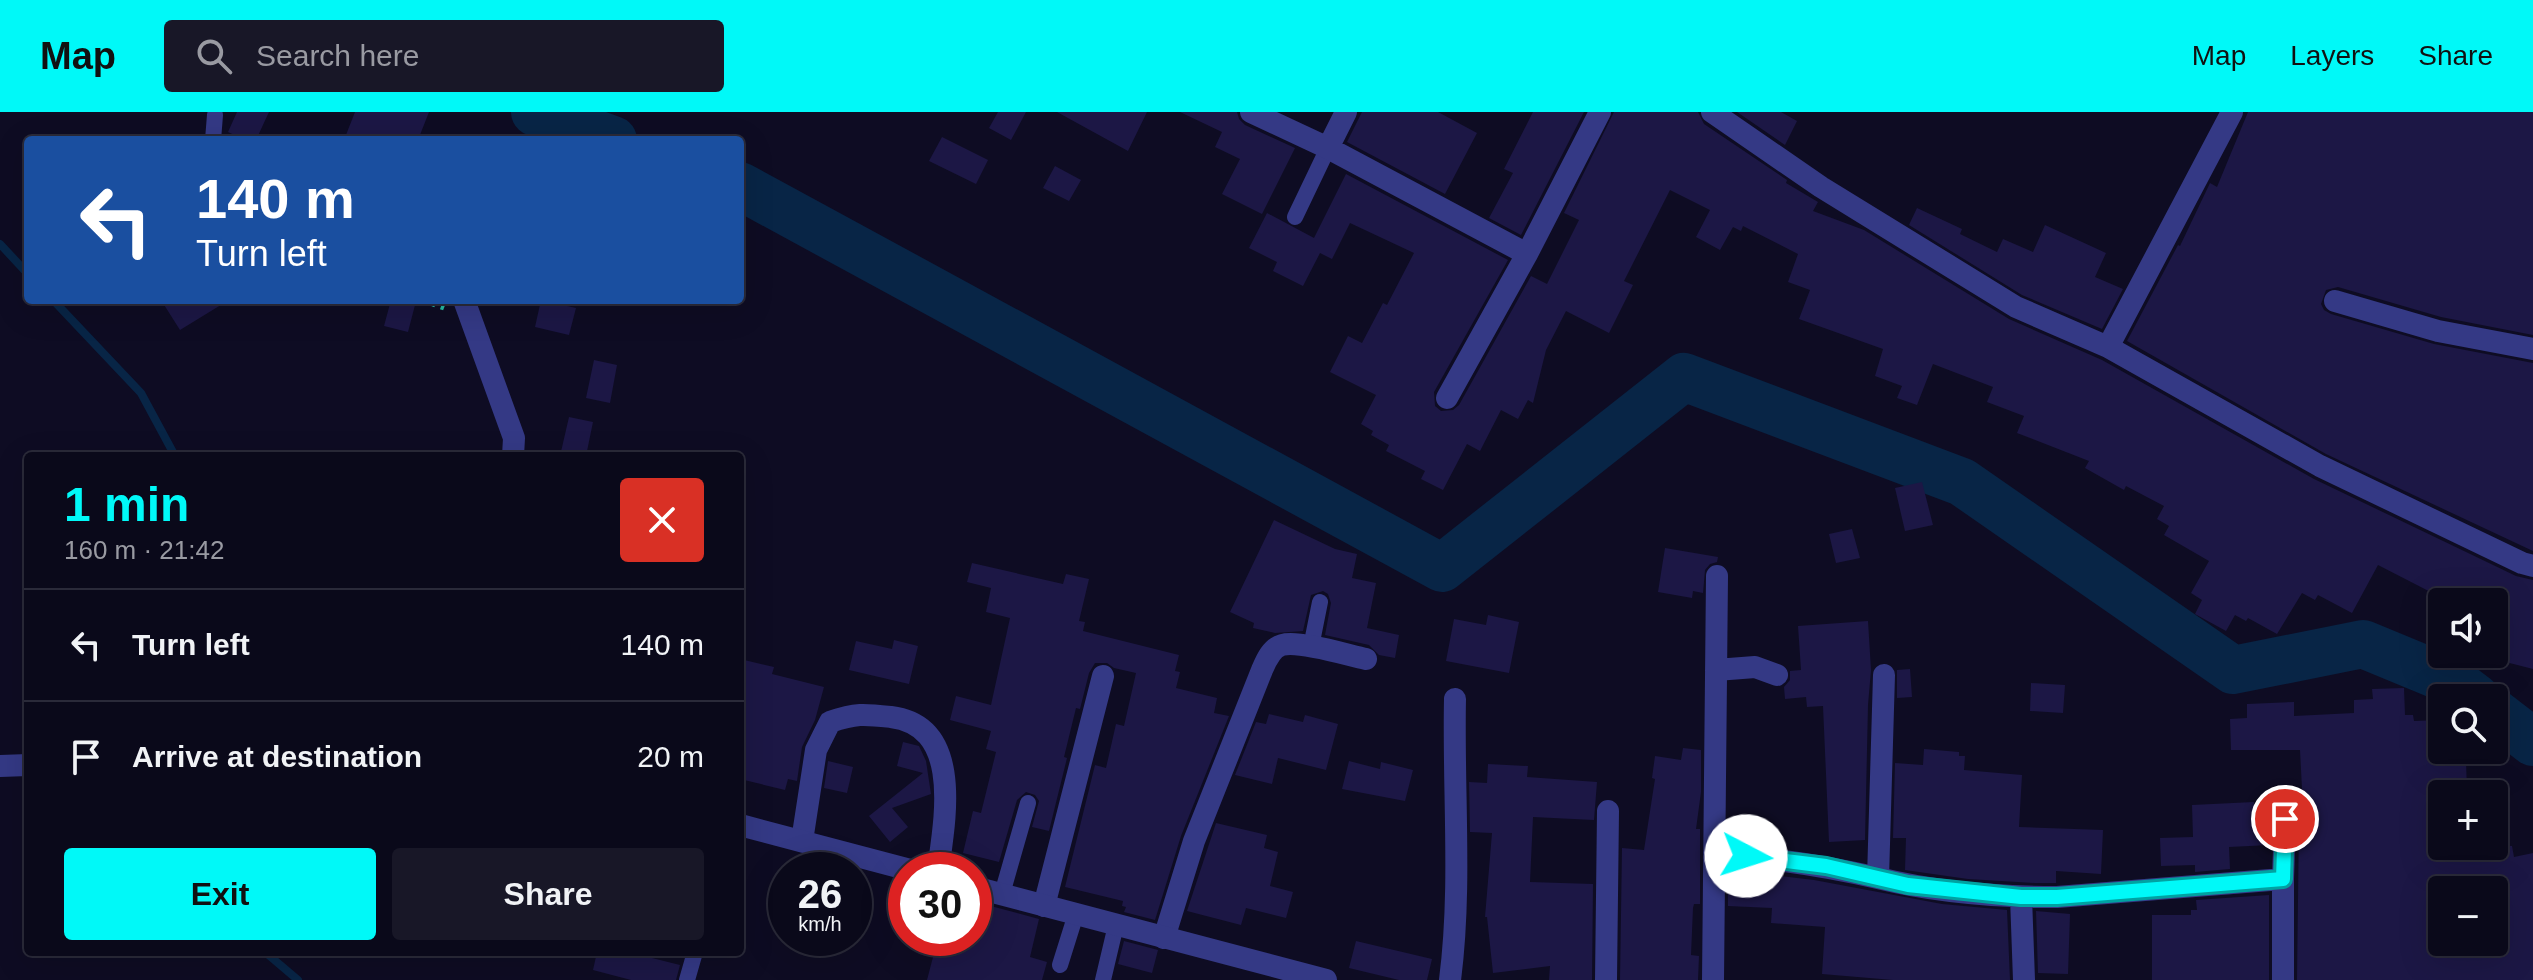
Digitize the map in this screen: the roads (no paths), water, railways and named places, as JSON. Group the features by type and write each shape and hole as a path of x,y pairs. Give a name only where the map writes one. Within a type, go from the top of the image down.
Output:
{"street":[{"path":"1251,112 1328,148 1527,254"},
{"path":"1328,148 1346,112"},
{"path":"1447,398 1527,254 1600,112"},
{"path":"1712,112 1821,187 2016,307 2108,347 2320,466 2533,566"},
{"path":"2108,347 2232,112"},
{"path":"2335,301 2438,331 2533,349"},
{"path":"465,304 514,438 513,452"},
{"path":"1713,980 1717,576"},
{"path":"1164,938 1194,841 1271,653 1282,645 1311,647 1366,659"},
{"path":"1716,670 1755,667 1777,675"},
{"path":"1878,878 1884,675"},
{"path":"1044,906 1103,676"},
{"path":"1450,980 1457,926 1455,699"},
{"path":"802,841 816,750 830,722 856,713 909,720 932,738 945,775 941,852"},
{"path":"0,766 24,765"},
{"path":"1606,980 1608,811"},
{"path":"2283,980 2285,819"},
{"path":"744,826 888,864"},
{"path":"1714,853 1802,862 1908,885 2021,897 2057,897 2283,879"},
{"path":"992,892 1164,938 1262,972 1326,980"},
{"path":"2021,897 2024,980"}],"lane":[{"path":"213,136 215,115"},
{"path":"1295,217 1328,148"},
{"path":"1311,647 1320,602"},
{"path":"1002,894 1028,803"},
{"path":"1060,965 1076,914"},
{"path":"1103,980 1116,925"},
{"path":"687,980 694,956"}],"waterway":[{"path":"535,112 602,136"},
{"path":"744,188 1442,568 1684,377 1962,482 2233,670 2363,644 2458,684"},
{"path":"0,244 24,270"},
{"path":"57,304 141,393 173,452"},
{"path":"2508,723 2533,742"},
{"path":"270,956 298,980"}]}
